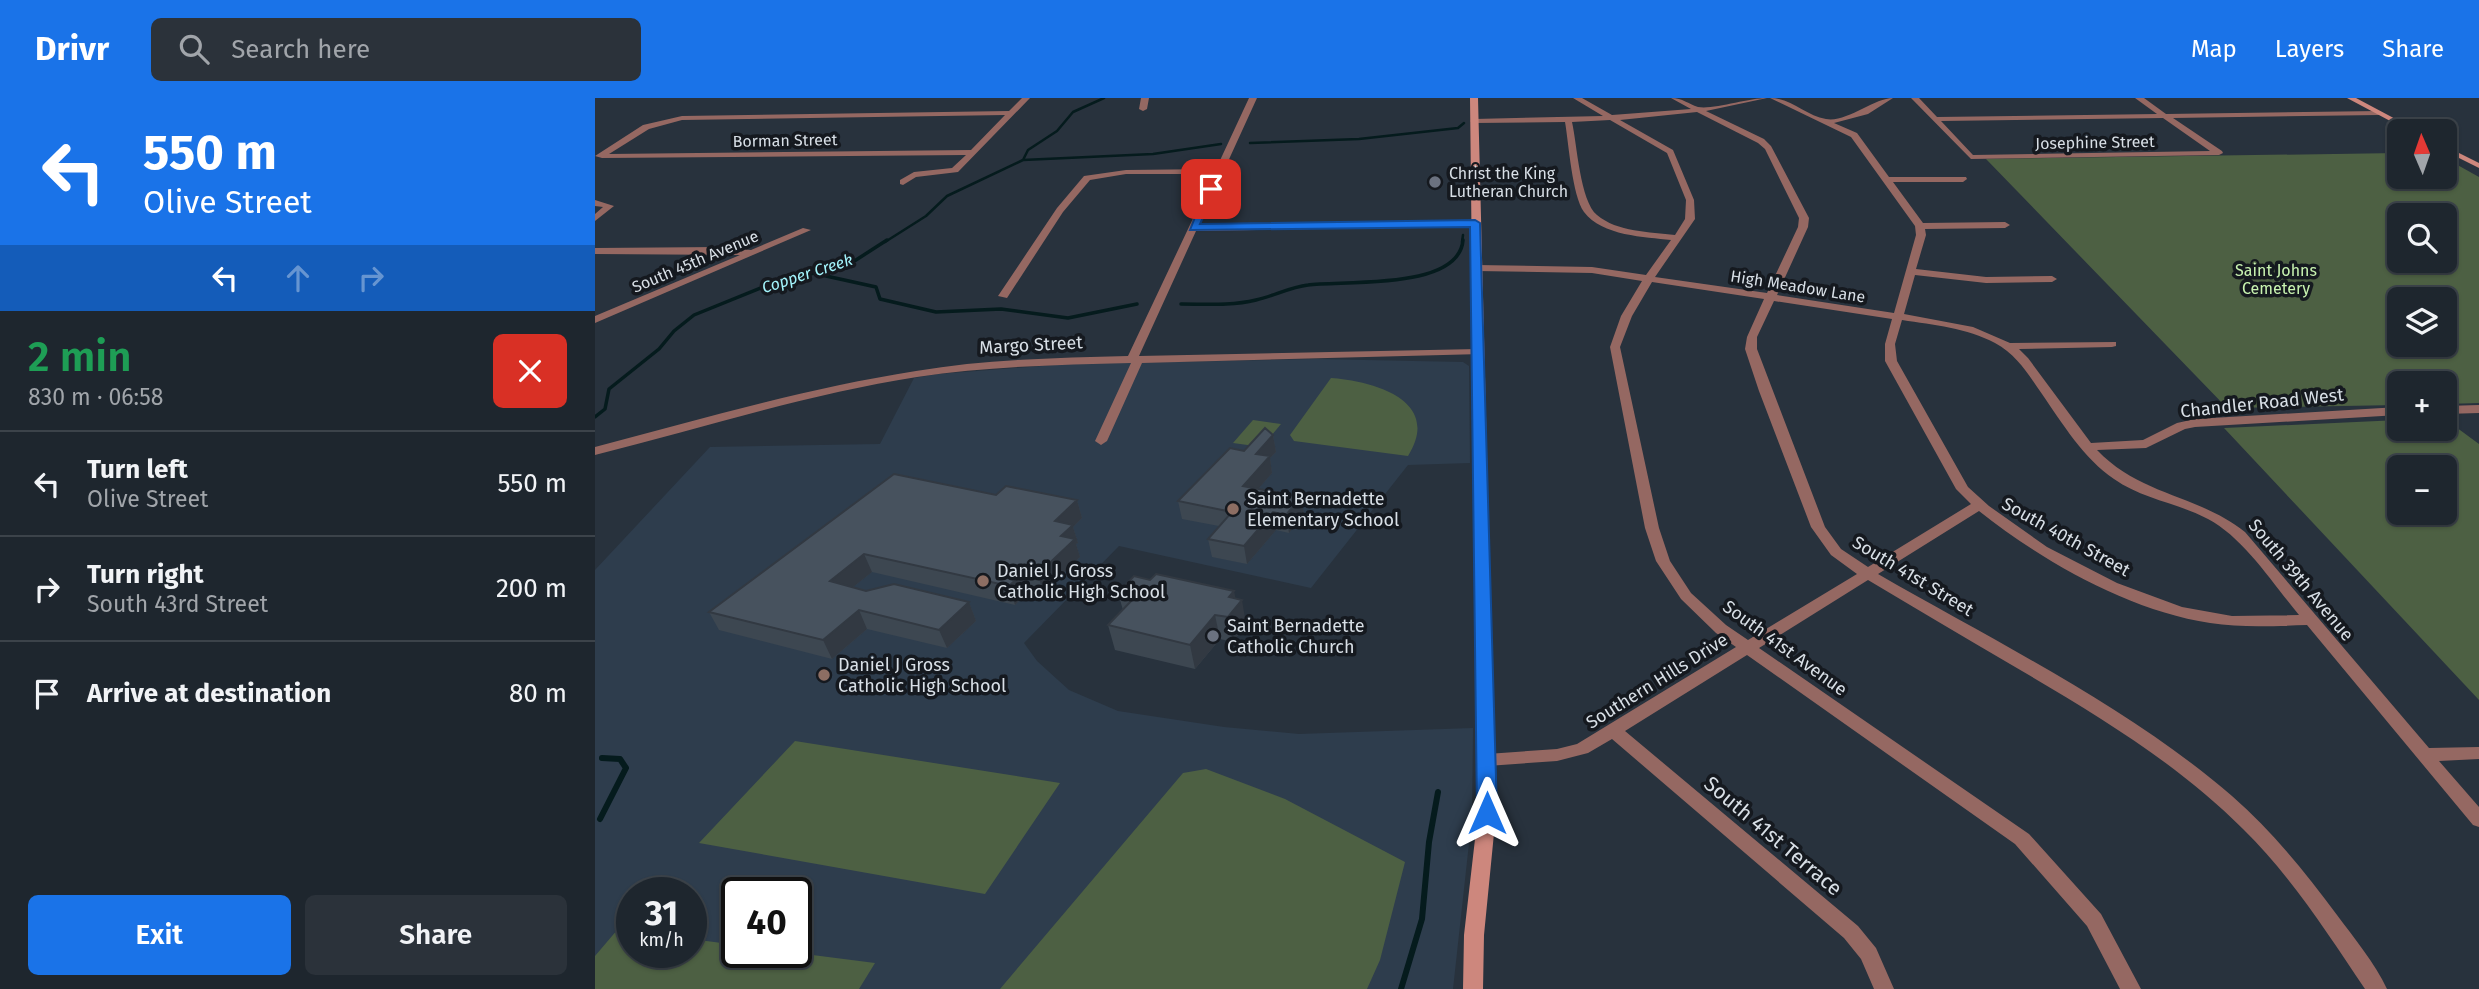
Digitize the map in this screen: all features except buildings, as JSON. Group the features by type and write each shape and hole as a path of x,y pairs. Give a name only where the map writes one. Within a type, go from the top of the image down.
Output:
{"street":[{"path":"903,182 914,175 952,172 975,152 1026,98"},
{"path":"1143,109 1145,98"},
{"path":"1101,441 1193,228 1253,98"},
{"path":"1473,989 1474,935 1487,813 1473,195 1477,170 1474,98"},
{"name":"South 41st Avenue","path":"1577,98 1664,146 1673,156 1692,210 1691,219 1617,332 1615,347 1651,528 1663,561 1686,596 1721,629 2022,839 2094,920 2131,989"},
{"name":"South 41st Street","path":"1675,98 1761,141 1804,218 1803,228 1752,337 1751,349 1824,538 1836,552 1868,574 2111,717 2171,756 2251,825 2290,868 2377,989"},
{"path":"1474,121 1613,118 1699,110 1763,98"},
{"path":"1775,98 1854,135 1920,226 2005,225"},
{"path":"1828,122 1865,112 1889,98"},
{"path":"1915,98 1935,119"},
{"path":"2139,98 2165,116"},
{"path":"2351,98 2391,119"},
{"name":"Josephine Street","path":"1935,119 2379,113"},
{"path":"597,156 646,127 682,118 1012,114"},
{"name":"Josephine Street","path":"1935,119 1972,157 2219,153 2165,116"},
{"path":"1568,120 1588,212 1603,223 1618,229 1678,238"},
{"name":"Borman Street","path":"597,156 975,152"},
{"path":"2457,154 2479,166"},
{"path":"1003,296 1081,182 1095,175 1219,171"},
{"path":"1888,180 1962,179"},
{"path":"595,203 610,206 595,218"},
{"path":"1193,228 1475,223"},
{"name":"South 40th Street","path":"1920,226 1921,235 1890,344 1891,361 1963,489 1978,506 2014,532 2096,578 2169,609 2208,618 2308,620"},
{"name":"South 45th Avenue","path":"595,320 806,230"},
{"path":"595,251 719,250 754,253"},
{"name":"High Meadow Lane","path":"1476,268 1562,267 1651,279 1968,328 2008,346 2112,344"},
{"path":"1910,271 1986,280 2052,279"},
{"name":"South 39th Avenue","path":"2008,346 2024,360 2090,447 2120,478 2217,516 2228,524 2479,820"},
{"name":"Margo Street","path":"595,451 784,399 906,374 992,363 1478,352"},
{"path":"2457,410 2479,409"},
{"name":"Chandler Road West","path":"2090,447 2145,444 2181,426 2195,424 2387,412"},
{"name":"Southern Hills Drive","path":"1487,760 1557,755 1582,749 1978,506"},
{"name":"South 41st Terrace","path":"1614,731 1851,932 1869,954 1884,989"},
{"path":"2424,755 2479,753"}],"shaded area":[{"name":"Daniel J Gross Catholic High School","path":"1316,359 1463,362 1469,366 1470,463 1408,465 1311,588 1119,546 1024,643 1037,661 1069,690 1118,711 1224,727 1299,734 1473,728 1472,816 1453,989 595,989 595,570 710,447 880,444 914,378 1068,364"}],"green space":[{"name":"Saint Johns Cemetery","path":"2387,153 2387,189 2457,189 2457,165 2479,177 2479,403 2457,404 2457,371 2387,371 2387,405 2227,408 1986,159"},
{"path":"1331,378 1383,389 1410,408 1417,421 1416,437 1408,456 1294,441 1290,435"},
{"path":"1253,420 1281,424 1262,447 1233,443"},
{"path":"2387,421 2387,441 2457,441 2457,428 2479,444 2479,700 2224,428"},
{"path":"795,741 1060,783 985,894 699,843"},
{"path":"1206,769 1285,799 1405,862 1380,960 1367,989 1000,989 1183,773"},
{"path":"616,931 616,968 707,968 707,941 721,943 721,968 812,968 812,955 875,963 859,989 595,989 595,956"}],"waterway":[{"name":"Copper Creek","path":"1023,160 1028,150 1057,131 1073,112 1104,98"},
{"path":"1250,143 1359,139 1458,128 1464,123"},
{"path":"1023,160 1153,154 1221,144"},
{"name":"Copper Creek","path":"885,242 926,216 947,196 1023,160"},
{"path":"1462,242 1463,235"},
{"name":"Copper Creek","path":"595,417 605,409 609,389 659,349 674,331 694,315 785,278 815,273 856,260 887,240"},
{"path":"1181,304 1237,303 1308,285 1397,280 1421,275 1442,268 1457,256 1463,240"},
{"path":"817,274 876,287 880,299 936,312 1001,309 1068,318 1137,304"},
{"path":"600,819 626,768 620,759 602,758"},
{"path":"1401,989 1422,919 1429,842 1438,792"}],"place":[{"name":"Christ the King Lutheran Church","path":"1435,182"},
{"name":"Saint Bernadette Elementary School","path":"1233,509"},
{"name":"Daniel J. Gross Catholic High School","path":"983,581"},
{"name":"Saint Bernadette Catholic Church","path":"1213,636"},
{"name":"Daniel J Gross Catholic High School","path":"824,675"}],"route":[{"path":"1211,189 1193,228 1475,223 1487,813"}]}
